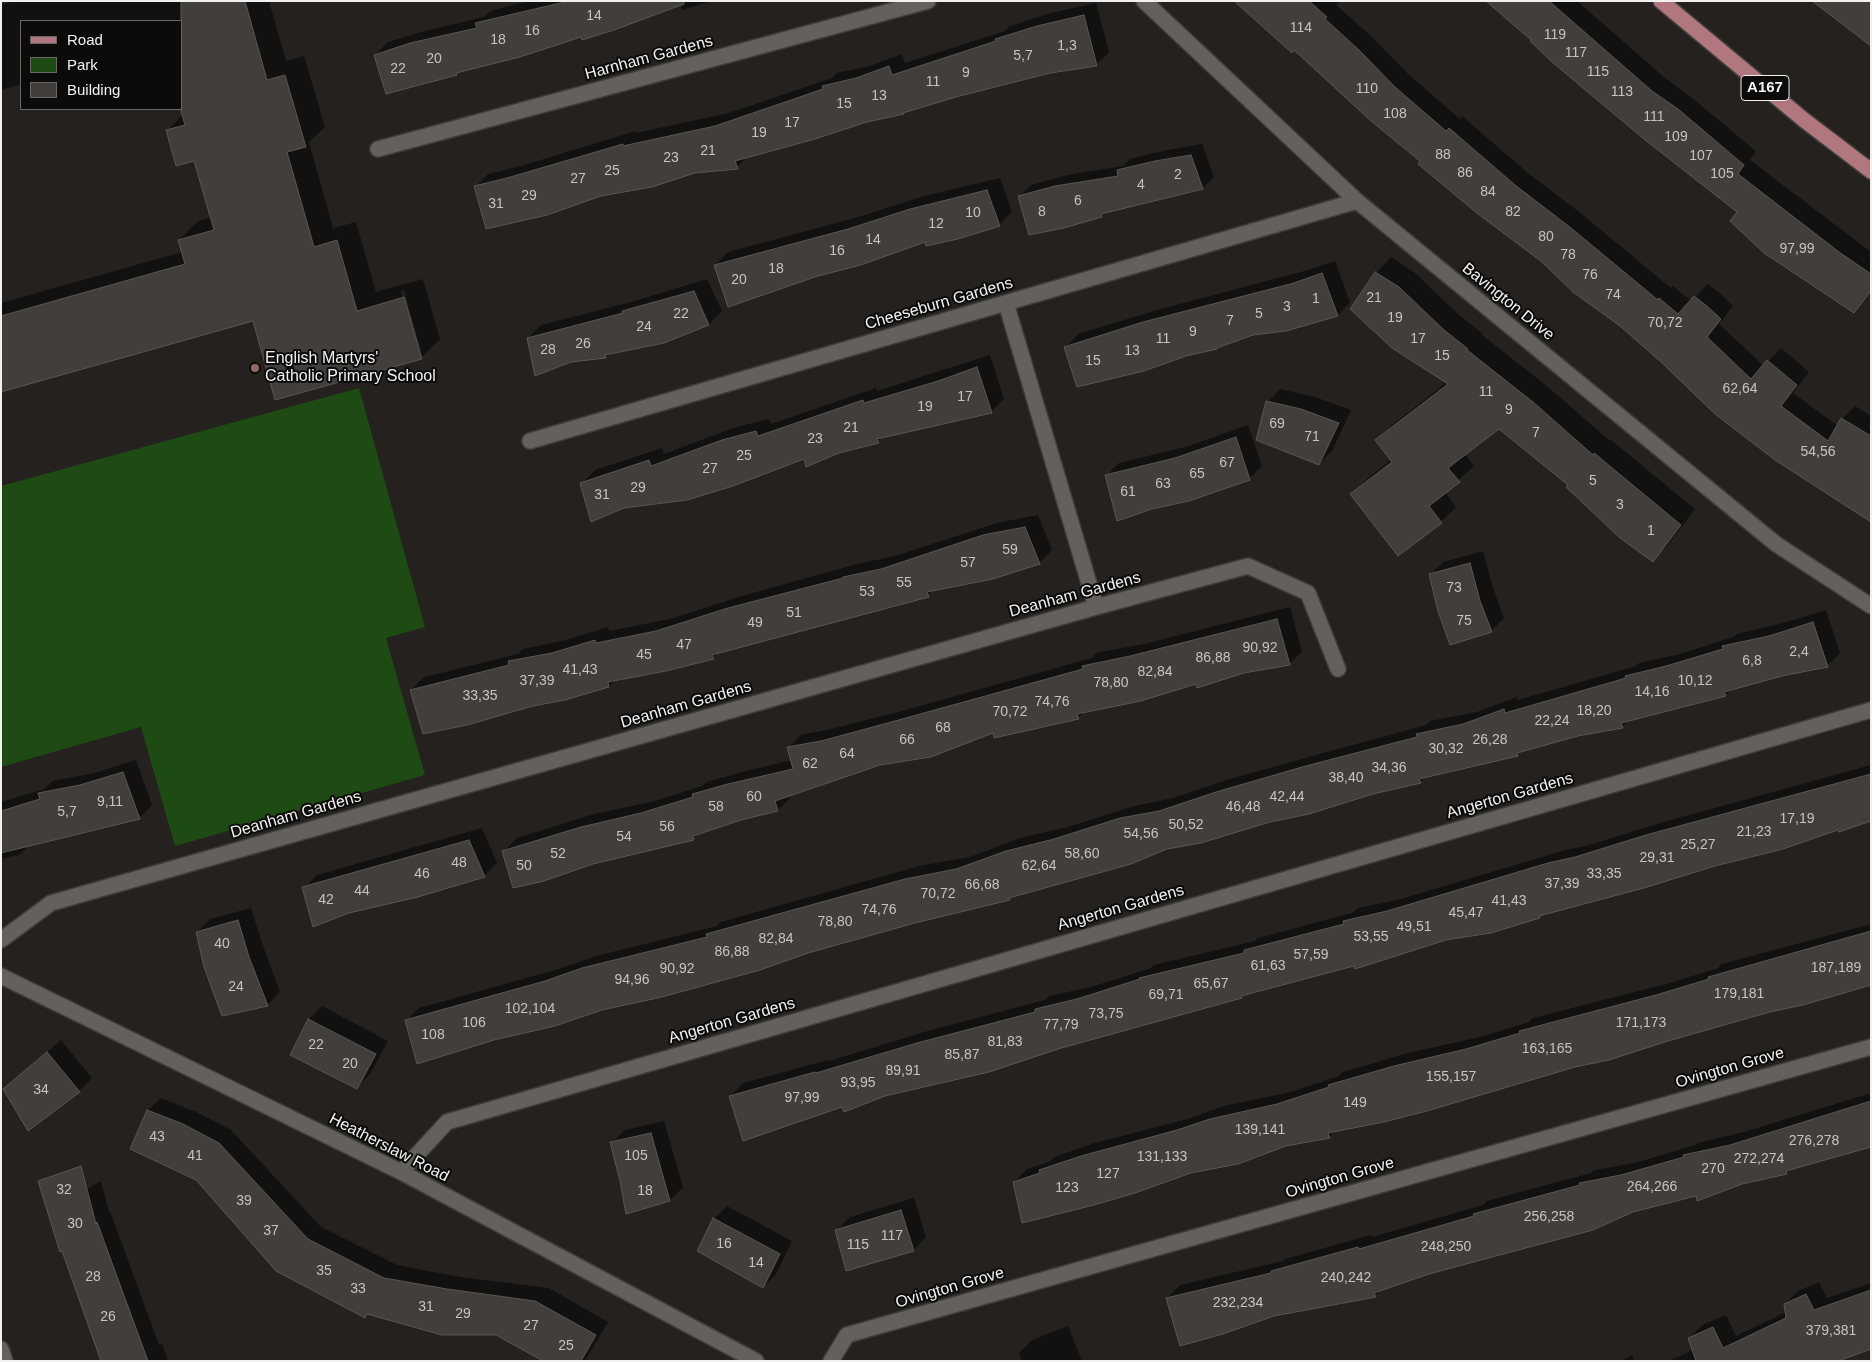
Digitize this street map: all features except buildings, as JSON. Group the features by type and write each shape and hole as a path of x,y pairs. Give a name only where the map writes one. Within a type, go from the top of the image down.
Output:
{"main road":[{"name":"A167","path":"1661,1 1804,120 1871,171"}],"street":[{"name":"Harnham Gardens","path":"378,149 928,1"},
{"name":"Bavington Drive","path":"1144,1 1358,201 1776,544 1871,606"},
{"name":"Cheeseburn Gardens","path":"530,441 1358,201"},
{"path":"1006,302 1096,607"},
{"name":"Deanham Gardens","path":"1,940 51,903 1096,607 1248,566 1308,593 1338,669"},
{"name":"Angerton Gardens","path":"401,1172 447,1122 1871,710"},
{"name":"Heatherslaw Road","path":"1,976 401,1172 756,1361"},
{"name":"Ovington Grove","path":"831,1361 847,1335 1871,1047"}],"green space":[{"path":"359,388 425,627 386,638 425,775 175,846 141,727 1,767 1,486"}],"place":[{"name":"English Martyrs' Catholic Primary School","path":"255,368"}]}
